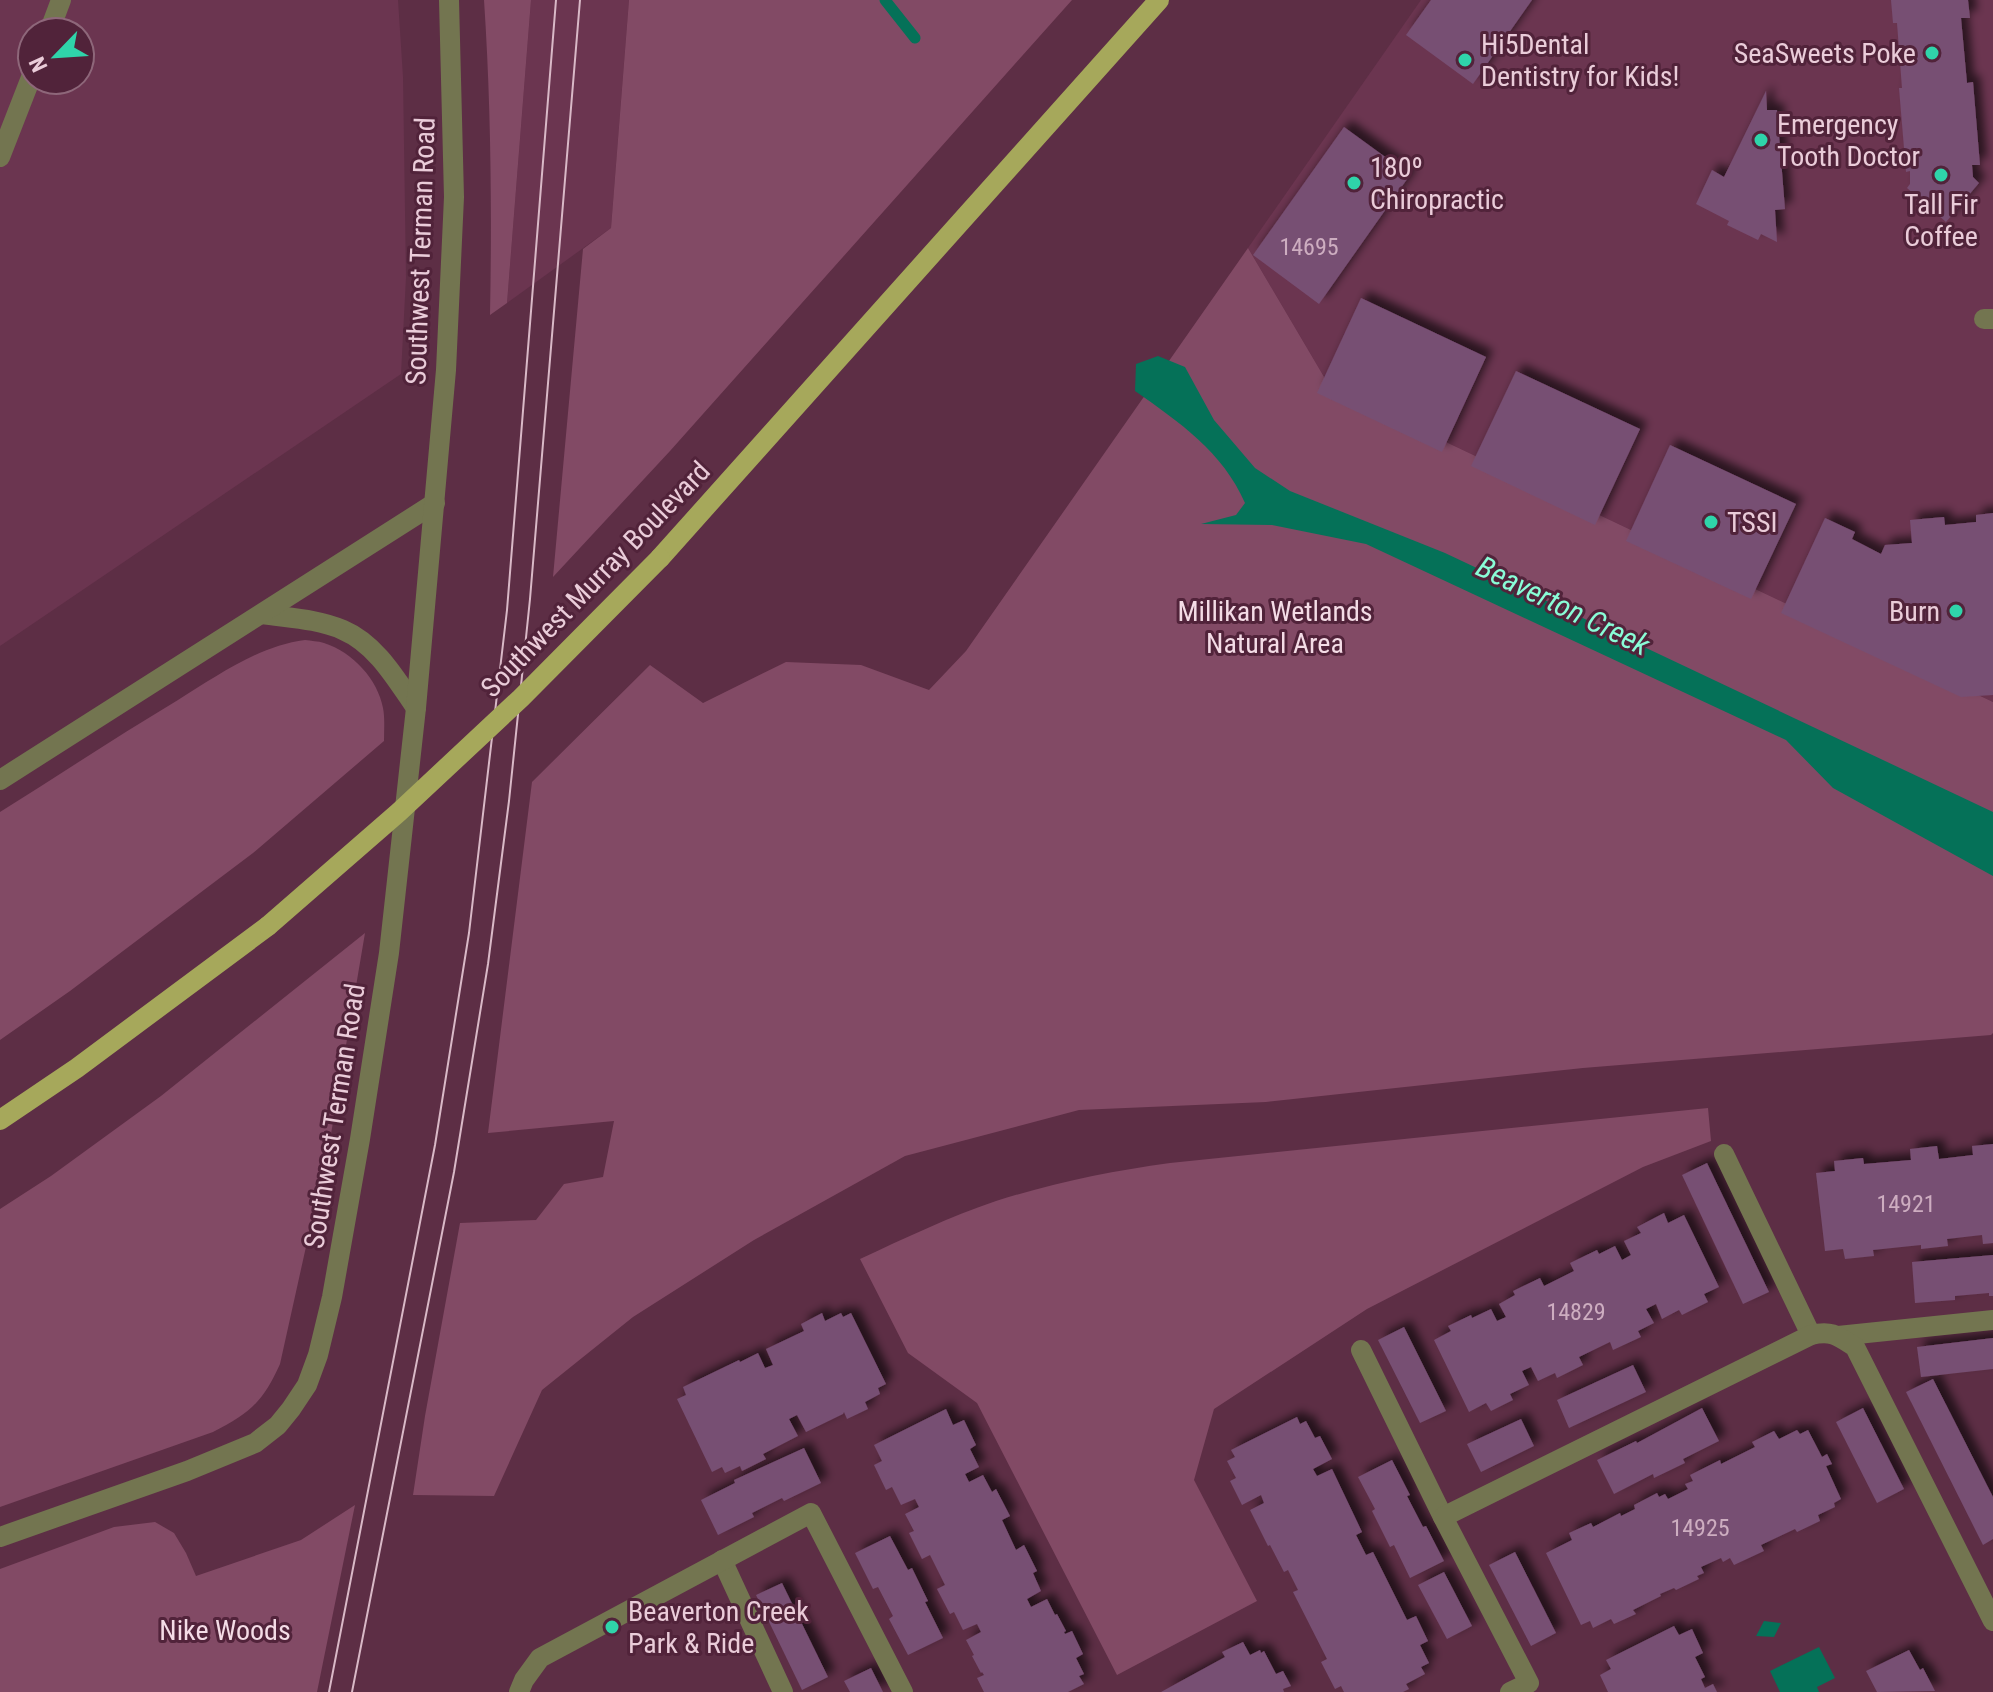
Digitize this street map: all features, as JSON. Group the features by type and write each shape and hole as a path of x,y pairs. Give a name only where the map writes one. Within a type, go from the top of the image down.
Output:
{"main road":[{"name":"Southwest Murray Boulevard","path":"0,1120 77,1068 268,926 399,812 499,719 660,558 1159,0"}],"street":[{"name":"Southwest Terman Road","path":"0,1537 187,1471 255,1443 278,1425 307,1385 318,1355 332,1297 360,1139 389,953 416,708 446,370 454,197 449,0"},
{"path":"0,157 24,96"},
{"path":"0,780 435,503"},
{"path":"262,614 314,622 344,631 383,661 416,708"},
{"path":"1724,1154 1811,1335"},
{"path":"1838,1336 1993,1320"},
{"path":"1443,1517 1811,1335 1824,1332 1838,1336 1855,1347 1993,1621"},
{"path":"1361,1350 1524,1689"},
{"path":"519,1692 540,1658 811,1513 903,1692"},
{"path":"722,1560 783,1692"}],"shaded area":[{"path":"0,0 398,0 403,77 406,277 401,374 0,646"},
{"path":"531,0 629,0 611,228 507,303"},
{"path":"1421,0 1993,0 1993,702 1330,387 1248,248"},
{"path":"1158,356 1185,367 1214,420 1255,468 1290,491 1445,553 1993,812 1993,876 1833,788 1786,740 1366,544 1272,525 1201,524 1236,515 1245,503 1225,468 1212,453 1135,391 1136,364"},
{"path":"1764,1621 1781,1623 1774,1637 1756,1636"},
{"path":"1819,1647 1835,1678 1817,1687 1819,1692 1780,1692 1770,1671"}],"green space":[{"path":"484,0 531,0 507,303 490,315 490,157"},
{"path":"629,0 1072,0 670,451 553,577 583,249 611,228"},
{"name":"Millikan Wetlands Natural Area","path":"1248,248 1330,387 1993,702 1993,1033 1583,1068 1266,1102 1079,1110 905,1156 754,1240 633,1317 542,1390 494,1496 413,1495 460,1223 536,1220 564,1184 603,1177 614,1121 488,1133 532,782 650,665 703,703 786,662 861,665 929,690 966,651"},
{"path":"305,640 335,647 354,660 370,678 383,708 384,741 253,853 0,1040 0,812 238,663 288,643"},
{"path":"365,933 331,1134 280,1364 268,1388 246,1412 213,1432 0,1507 0,1209 161,1096"},
{"path":"1708,1108 1711,1141 1643,1167 1367,1309 1214,1409 1194,1480 1257,1601 1117,1675 977,1403 908,1353 860,1259 996,1201 1061,1183 1126,1170"},
{"name":"Nike Woods","path":"355,1505 317,1692 0,1692 0,1569 114,1527 155,1522 174,1533 196,1576 301,1540"}],"building":[{"name":"Hi5Dental Dentistry for Kids!","path":"1431,0 1532,0 1473,84 1406,35"},
{"path":"1891,0 1968,0 1970,18 1961,18 1967,83 1973,82 1980,165 1972,165 1973,177 1979,183 1946,222 1907,188 1910,171 1906,172 1897,23 1893,23"},
{"name":"Emergency Tooth Doctor","path":"1766,91 1767,110 1777,110 1785,209 1775,210 1777,242 1761,234 1758,240 1727,225 1729,221 1696,204 1712,170 1724,177"},
{"path":"1344,127 1410,175 1319,304 1253,255"},
{"path":"1361,298 1486,357 1442,452 1317,393"},
{"path":"1516,371 1640,429 1595,525 1471,466"},
{"name":"TSSI","path":"1670,445 1796,504 1751,599 1626,541"},
{"path":"1993,513 1993,695 1961,697 1781,613 1825,518 1855,532 1852,539 1881,554 1885,545 1912,543 1910,520 1944,517 1945,525 1976,522 1976,515"},
{"path":"1993,1144 1993,1243 1983,1244 1982,1235 1947,1239 1948,1246 1921,1249 1921,1245 1873,1250 1874,1256 1845,1259 1843,1249 1825,1251 1816,1173 1835,1171 1834,1161 1863,1158 1864,1164 1911,1160 1910,1149 1937,1146 1939,1159 1973,1155 1972,1146"},
{"path":"1707,1163 1769,1292 1743,1304 1682,1175"},
{"path":"1664,1213 1668,1223 1684,1215 1719,1287 1704,1294 1708,1302 1682,1315 1679,1310 1662,1319 1656,1304 1646,1309 1654,1323 1638,1331 1641,1337 1613,1350 1610,1342 1579,1357 1583,1365 1557,1378 1555,1373 1538,1381 1531,1367 1522,1371 1529,1385 1510,1394 1513,1400 1491,1411 1486,1403 1469,1412 1434,1340 1451,1331 1448,1326 1471,1315 1472,1318 1491,1309 1497,1321 1506,1317 1499,1304 1515,1295 1513,1291 1540,1278 1544,1286 1574,1271 1570,1263 1597,1250 1599,1254 1615,1246 1622,1260 1631,1255 1624,1241 1641,1233 1637,1227"},
{"path":"1993,1255 1993,1296 1989,1293 1955,1296 1955,1300 1915,1303 1912,1262"},
{"path":"822,1313 825,1321 841,1313 843,1317 851,1313 886,1384 878,1388 880,1394 865,1402 868,1409 847,1419 844,1412 806,1432 797,1415 789,1419 798,1436 763,1454 766,1459 742,1471 740,1466 725,1473 722,1467 712,1472 677,1399 686,1395 683,1387 758,1353 765,1368 773,1365 766,1349 804,1331 801,1324"},
{"path":"1404,1327 1446,1411 1420,1423 1378,1340"},
{"path":"1993,1338 1993,1369 1921,1377 1917,1347"},
{"path":"1633,1365 1646,1392 1569,1428 1557,1400"},
{"path":"1933,1379 1993,1497 1993,1539 1983,1545 1906,1392"},
{"path":"1702,1408 1719,1441 1683,1459 1685,1463 1654,1478 1653,1474 1614,1494 1597,1460 1637,1443"},
{"path":"1863,1408 1904,1489 1877,1503 1836,1422"},
{"path":"946,1409 953,1425 964,1420 976,1445 970,1449 979,1467 965,1474 969,1482 983,1475 992,1492 996,1489 1010,1516 1002,1520 1016,1550 1024,1545 1037,1571 1033,1573 1041,1591 1027,1599 1031,1607 1047,1599 1065,1634 1072,1631 1083,1654 1076,1658 1084,1674 1079,1676 1084,1684 1068,1692 984,1692 977,1678 984,1675 966,1640 981,1632 977,1624 963,1630 954,1612 950,1614 937,1589 945,1585 930,1555 922,1559 909,1533 914,1531 905,1514 919,1507 915,1499 901,1505 892,1487 886,1490 874,1465 882,1461 874,1445"},
{"path":"1297,1417 1300,1424 1306,1421 1315,1438 1320,1436 1332,1459 1313,1469 1317,1476 1332,1469 1362,1532 1356,1535 1366,1555 1373,1552 1407,1620 1416,1616 1428,1641 1420,1645 1429,1663 1421,1667 1425,1674 1406,1684 1409,1689 1403,1692 1344,1692 1341,1686 1335,1689 1321,1662 1327,1659 1293,1592 1298,1590 1288,1570 1284,1572 1268,1546 1250,1510 1264,1503 1261,1495 1242,1505 1230,1481 1236,1478 1227,1461 1235,1457 1231,1450"},
{"path":"1521,1419 1534,1446 1481,1472 1467,1444"},
{"path":"1797,1430 1800,1434 1808,1430 1822,1457 1827,1454 1832,1464 1826,1466 1841,1499 1834,1503 1835,1507 1818,1515 1820,1521 1761,1545 1764,1551 1734,1565 1730,1558 1723,1562 1721,1558 1701,1567 1704,1573 1697,1576 1699,1579 1660,1594 1633,1610 1636,1614 1614,1624 1611,1619 1593,1628 1590,1621 1581,1625 1546,1553 1572,1540 1569,1533 1591,1523 1593,1527 1620,1513 1621,1516 1657,1493 1659,1497 1665,1494 1668,1499 1688,1489 1685,1484 1693,1481 1690,1475 1755,1447 1752,1442 1774,1431 1779,1439"},
{"path":"804,1448 821,1483 752,1513 754,1517 718,1535 701,1500 735,1483 734,1480"},
{"path":"1392,1460 1410,1495 1407,1496 1444,1561 1410,1578 1394,1545 1390,1547 1358,1477"},
{"path":"890,1536 908,1570 912,1568 943,1638 908,1655 889,1619 893,1616 878,1587 873,1589 855,1553"},
{"path":"1515,1552 1556,1633 1531,1646 1489,1565"},
{"path":"1444,1572 1472,1626 1447,1639 1418,1585"},
{"path":"782,1583 828,1677 802,1690 756,1595"},
{"path":"1674,1626 1679,1635 1692,1629 1703,1653 1695,1657 1705,1677 1701,1679 1705,1688 1713,1684 1717,1692 1608,1692 1600,1675 1611,1669 1606,1660"},
{"path":"1243,1642 1250,1655 1264,1651 1276,1674 1283,1671 1291,1686 1283,1689 1284,1692 1161,1692 1225,1657 1222,1652"},
{"path":"1909,1650 1935,1691 1877,1692 1866,1671"},
{"path":"871,1668 883,1692 850,1692 844,1681"}],"waterway":[{"name":"Beaverton Creek","path":"885,0 915,38"}],"tram line":[{"path":"329,1692 435,1145 469,933 507,610 556,0"},
{"path":"352,1692 454,1172 488,964 530,599 580,0"}],"place":[{"name":"SeaSweets Poke","path":"1932,53"},
{"name":"Hi5Dental Dentistry for Kids!","path":"1465,60"},
{"name":"Emergency Tooth Doctor","path":"1761,140"},
{"name":"Tall Fir Coffee","path":"1941,175"},
{"name":"180º Chiropractic","path":"1354,183"},
{"name":"TSSI","path":"1711,522"},
{"name":"Burn","path":"1956,611"},
{"name":"Beaverton Creek Park & Ride","path":"612,1627"}]}
